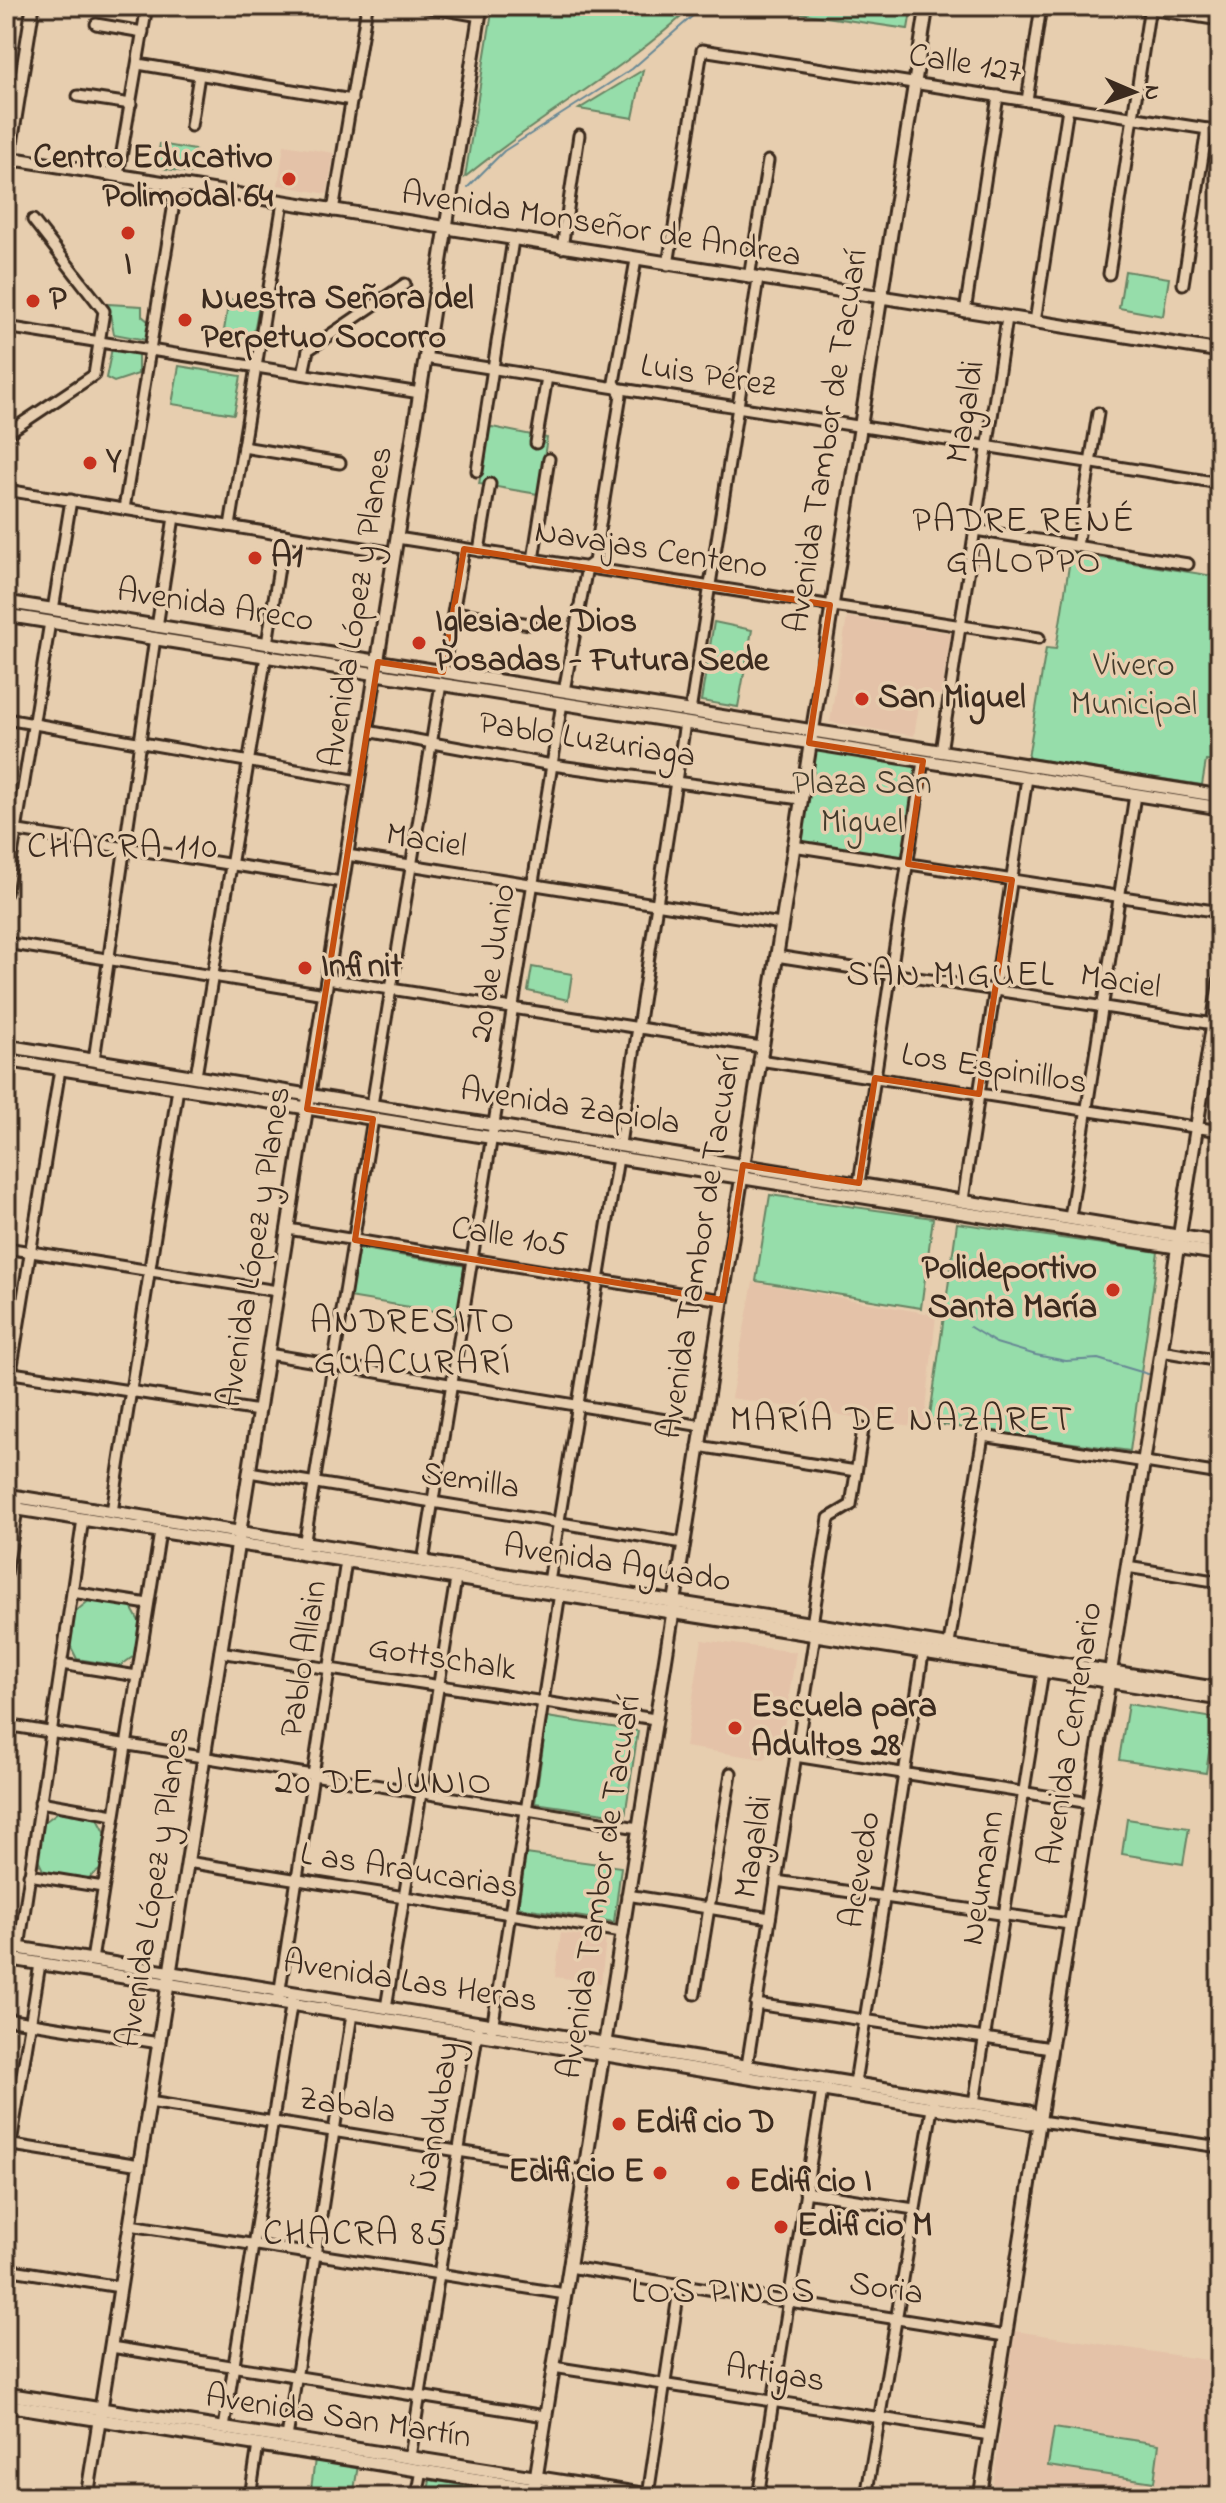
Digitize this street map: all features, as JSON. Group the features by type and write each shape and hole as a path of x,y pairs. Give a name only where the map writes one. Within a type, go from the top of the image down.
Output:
{"main road":[{"path":"7,167 33,6"},
{"name":"Avenida Tambor de Tacuarí","path":"535,2488 927,6"},
{"name":"Avenida López y Planes","path":"87,2497 480,11"},
{"path":"8,150 21,160"},
{"name":"Avenida Monseñor de Andrea","path":"7,167 21,160 1220,351"},
{"name":"Avenida Areco","path":"6,602 52,616"},
{"name":"Avenida Areco","path":"6,615 52,616 810,737 941,752 1220,796"},
{"name":"Avenida Areco","path":"810,737 923,761 1220,808"},
{"name":"Avenida Centenario","path":"980,2497 1069,1924 1216,1024 1220,979"},
{"name":"Avenida Zapiola","path":"6,1046 1070,1218 1220,1254"},
{"name":"Avenida Zapiola","path":"6,1060 741,1178 1179,1243 1220,1243"},
{"name":"Avenida Aguado","path":"6,1495 14,1504 83,1519 160,1532 238,1538"},
{"name":"Avenida Aguado","path":"14,1504 112,1512 238,1538 549,1582 673,1608"},
{"name":"Avenida Aguado","path":"303,1548 346,1561 456,1579 814,1628 1044,1668 1220,1689"},
{"name":"Avenida Aguado","path":"814,1628 923,1654 948,1652"},
{"name":"Avenida Aguado","path":"1110,1677 1220,1699"},
{"name":"Avenida Las Heras","path":"12,1947 92,1960 169,1979"},
{"name":"Avenida Las Heras","path":"6,1958 386,2008 492,2031 933,2102 1028,2123 1040,2121"},
{"name":"Avenida Las Heras","path":"286,1997 352,2014 478,2028"},
{"name":"Avenida Las Heras","path":"746,2072 822,2090 854,2089"},
{"name":"Avenida Las Heras","path":"933,2102 974,2103 1029,2112 1040,2121"},
{"name":"Avenida San Martín","path":"6,2394 258,2445 588,2497"},
{"name":"Avenida San Martín","path":"6,2405 224,2428 410,2457 535,2488 661,2497"}],"street":[{"path":"118,175 147,6"},
{"path":"333,211 367,6"},
{"path":"422,6 480,11"},
{"path":"1027,101 1041,6"},
{"path":"1130,6 1220,20"},
{"path":"1109,274 1150,8"},
{"path":"96,24 143,32"},
{"name":"Calle 127","path":"668,265 702,50 1220,131"},
{"path":"138,64 352,100"},
{"path":"191,126 199,75"},
{"path":"78,96 131,104"},
{"path":"965,312 998,96"},
{"path":"1035,322 1068,108"},
{"path":"1183,284 1207,129"},
{"path":"562,248 579,135"},
{"path":"620,1144 675,782 738,408 768,161"},
{"path":"124,509 177,185"},
{"path":"230,526 283,202"},
{"path":"6,434 94,375 104,311 33,220"},
{"path":"477,471 513,240"},
{"name":"20 de Junio","path":"423,1562 563,697 587,567 594,562 621,395 614,382 636,260"},
{"path":"303,374 308,350 405,284"},
{"name":"Magaldi","path":"941,752 1007,318"},
{"path":"6,327 420,393"},
{"name":"Luis Pérez","path":"425,358 1220,483"},
{"path":"536,443 547,377"},
{"path":"1077,546 1098,413"},
{"path":"243,447 340,463"},
{"path":"533,560 549,459"},
{"path":"479,551 490,484"},
{"path":"6,490 395,553"},
{"path":"6,893 11,830 34,724 71,500"},
{"path":"94,1060 174,517"},
{"path":"975,530 1188,564"},
{"path":"196,1076 284,535"},
{"name":"Navajas Centeno","path":"397,538 1039,638"},
{"path":"372,1105 464,549"},
{"path":"454,612 530,624"},
{"path":"6,719 359,781"},
{"name":"Pablo Luzuriaga","path":"367,731 552,765 800,799"},
{"path":"859,1183 923,761"},
{"path":"963,1200 1027,778"},
{"path":"1070,1218 1135,795"},
{"name":"Maciel","path":"11,830 342,882"},
{"path":"793,846 1220,912"},
{"name":"Maciel","path":"347,855 781,924"},
{"path":"6,943 325,994"},
{"name":"Maciel","path":"776,956 1216,1024"},
{"path":"327,979 761,1047"},
{"name":"Los Espinillos","path":"759,1060 1220,1131"},
{"path":"6,1403 8,1372 60,1069"},
{"path":"112,1512 178,1088"},
{"name":"Pablo Allain","path":"303,1548 373,1119"},
{"path":"549,1582 618,1158"},
{"name":"Calle 105","path":"288,1229 722,1300"},
{"path":"6,1248 277,1291"},
{"path":"1161,1351 1220,1361"},
{"path":"268,1354 702,1426"},
{"path":"8,1372 131,1394 259,1411"},
{"name":"Magaldi","path":"746,2072 829,1518 851,1505 863,1429"},
{"path":"948,1652 983,1436 1220,1474"},
{"path":"698,1446 856,1471"},
{"name":"Semilla","path":"249,1472 683,1543"},
{"path":"6,1574 14,1504"},
{"path":"12,1947 29,1875 83,1519"},
{"path":"92,1960 160,1532"},
{"name":"Pablo Allain","path":"224,2428 272,2122 297,1880 346,1561"},
{"path":"1127,1567 1220,1582"},
{"path":"386,2008 456,1579"},
{"path":"72,1592 148,1604"},
{"name":"Ñandubay","path":"492,2031 560,1593"},
{"name":"Gottschalk","path":"220,1652 655,1719"},
{"name":"Acevedo","path":"854,2089 923,1654"},
{"path":"61,1664 137,1676"},
{"name":"Neumann","path":"974,2103 1044,1668"},
{"path":"6,1725 638,1828"},
{"path":"795,1756 1090,1803"},
{"path":"695,1994 731,1773"},
{"path":"40,1802 114,1815"},
{"name":"L as Araucarias","path":"187,1862 622,1932"},
{"path":"29,1875 103,1887"},
{"path":"776,1881 1069,1924"},
{"path":"627,1895 770,1918"},
{"path":"6,2174 8,2144 40,1964"},
{"path":"756,2004 1051,2048"},
{"path":"287,2438 352,2014"},
{"path":"6,2019 159,2043"},
{"name":"Ñandubay","path":"410,2457 478,2028"},
{"path":"758,2497 822,2090"},
{"name":"Zabala","path":"149,2102 584,2171"},
{"path":"866,2497 933,2102"},
{"name":"Avenida Las Heras","path":"1040,2121 1220,2147"},
{"path":"8,2144 140,2165"},
{"path":"805,2192 914,2209"},
{"path":"130,2225 565,2294"},
{"name":"Soria","path":"569,2267 1005,2336"},
{"path":"6,2269 120,2287"},
{"path":"648,2495 680,2283"},
{"path":"111,2347 545,2416"},
{"name":"Artigas","path":"553,2367 990,2435"},
{"path":"250,2497 258,2445"},
{"path":"417,2497 422,2470"}],"highlighted area":[{"path":"464,549 830,605 809,743 923,761 908,864 1012,880 979,1094 875,1078 859,1183 743,1165 722,1300 355,1240 373,1119 307,1109 378,662 443,672"}],"shaded area":[{"path":"284,145 334,153 327,194 278,185"},
{"path":"847,617 951,633 941,695 921,693 914,736 830,722"},
{"path":"753,1282 936,1315 924,1428 731,1398"},
{"path":"702,1640 796,1652 781,1745 764,1759 685,1747"},
{"path":"561,1933 606,1939 601,1983 555,1977"},
{"path":"1015,2331 1220,2362 1220,2497 991,2497"}],"green space":[{"path":"493,6 693,6 638,52 465,177"},
{"path":"752,6 912,6 908,29"},
{"path":"643,70 633,118 579,109"},
{"path":"160,144 195,150 191,173 156,167"},
{"path":"1125,271 1169,278 1163,316 1119,308"},
{"path":"229,299 259,305 251,348 222,343"},
{"path":"108,304 142,306 142,316 149,322 146,340 114,334"},
{"path":"112,348 138,351 138,374 114,382 106,378"},
{"path":"179,366 241,376 234,414 172,404"},
{"path":"489,428 547,438 538,494 479,484"},
{"name":"Vivero Municipal","path":"1071,553 1220,577 1220,763 1206,761 1202,785 1028,758 1046,648 1056,649"},
{"path":"714,622 752,630 738,707 701,701"},
{"name":"Plaza San Miguel","path":"815,749 917,766 902,858 802,843"},
{"path":"532,967 572,974 568,1000 528,991"},
{"path":"6,1049 1164,1237 1164,1242 6,1056"},
{"path":"770,1195 933,1218 921,1308 756,1281"},
{"path":"957,1223 1158,1252 1130,1451 929,1423"},
{"path":"357,1248 466,1266 458,1315 349,1297"},
{"path":"91,1599 131,1607 140,1623 134,1656 120,1666 77,1659 69,1643 76,1611"},
{"path":"1128,1704 1214,1718 1206,1773 1119,1760"},
{"path":"547,1717 638,1731 625,1816 535,1803"},
{"path":"58,1812 98,1819 107,1836 101,1869 87,1879 44,1872 36,1856 42,1824"},
{"path":"1127,1819 1189,1828 1183,1864 1122,1854"},
{"path":"526,1854 621,1867 614,1922 518,1907"},
{"path":"1054,2428 1159,2444 1154,2482 1048,2466"},
{"path":"315,2459 358,2465 353,2497 310,2497"},
{"path":"430,2480 476,2487 474,2497 427,2497"}],"waterway":[{"path":"468,187 504,151 632,69 704,6"},
{"path":"970,1327 996,1343 1036,1355 1066,1361 1098,1359 1148,1374"}],"place":[{"name":"Centro Educativo Polimodal 64","path":"289,179"},
{"name":"I","path":"128,233"},
{"name":"P","path":"33,301"},
{"name":"Nuestra Señora del Perpetuo Socorro","path":"185,320"},
{"name":"Y","path":"90,463"},
{"name":"A1","path":"255,558"},
{"name":"Iglesia de Dios Posadas - Futura Sede","path":"419,643"},
{"name":"San Miguel","path":"862,699"},
{"name":"Infinit","path":"305,968"},
{"name":"Polideportivo Santa María","path":"1113,1290"},
{"name":"Escuela para Adultos 28","path":"735,1728"},
{"name":"Edificio D","path":"619,2124"},
{"name":"Edificio E","path":"660,2173"},
{"name":"Edificio I","path":"733,2183"},
{"name":"Edificio M","path":"781,2227"}],"district":[{"name":"PADRE RENÉ GALOPPO","path":"1024,542"},
{"name":"CHACRA 110","path":"123,848"},
{"name":"SAN MIGUEL","path":"951,976"},
{"name":"ANDRESITO GUACURARÍ","path":"413,1344"},
{"name":"MARÍA DE NAZARET","path":"902,1421"},
{"name":"20 DE JUNIO","path":"384,1784"},
{"name":"CHACRA 85","path":"356,2235"},
{"name":"LOS PINOS","path":"724,2293"}]}
